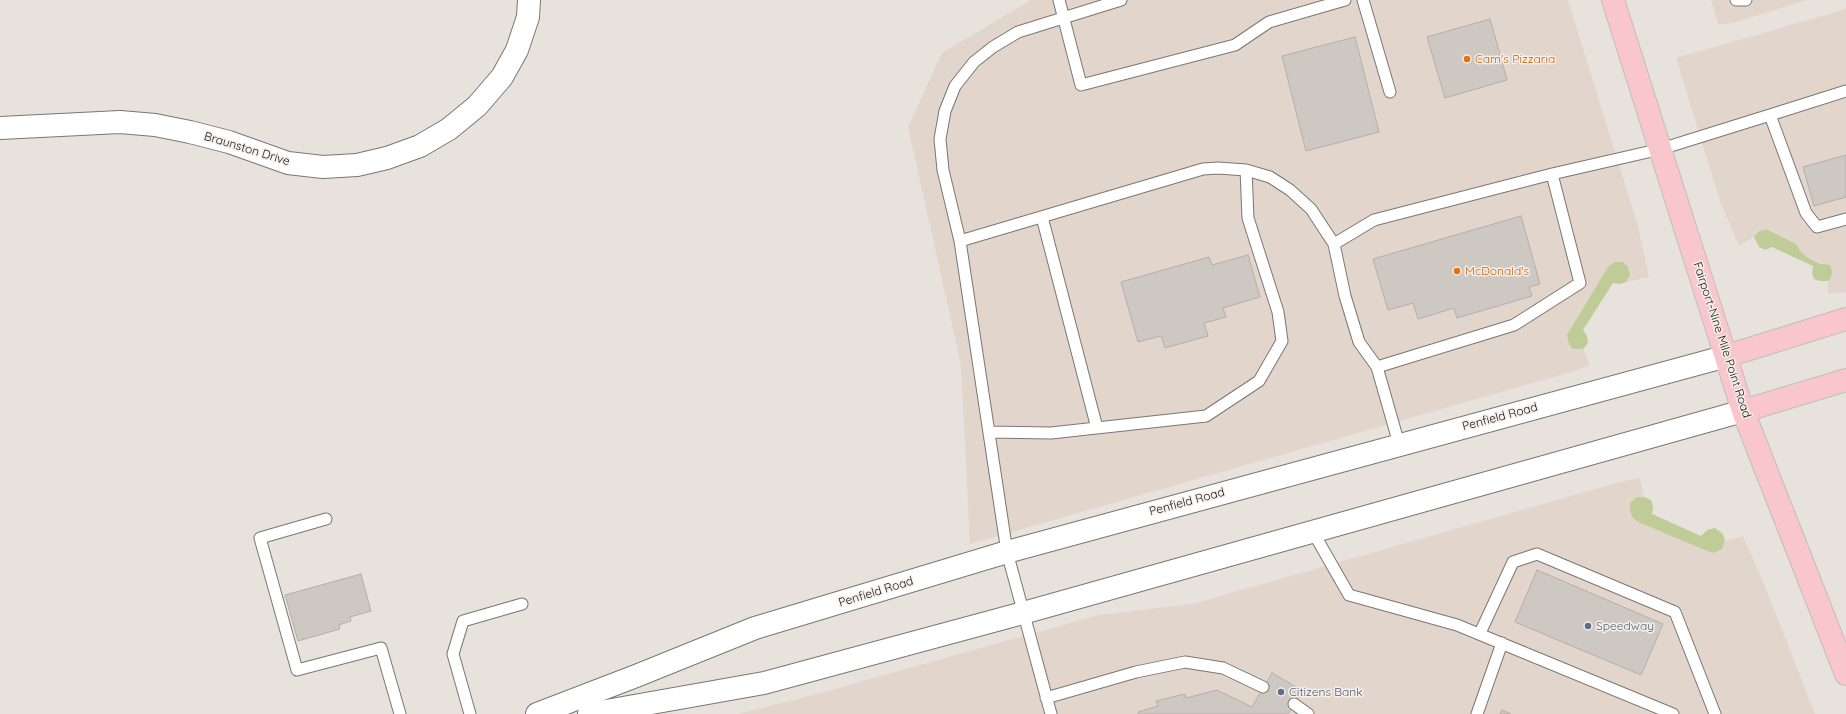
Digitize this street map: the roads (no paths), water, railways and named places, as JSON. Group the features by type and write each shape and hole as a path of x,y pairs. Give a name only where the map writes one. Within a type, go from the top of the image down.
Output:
{"main road":[{"name":"Braunston Drive","path":"0,128 120,122 148,124 190,132 229,142 288,163 323,167 357,164 387,158 420,146 449,129 477,106 502,77 517,50 528,17 530,0"},
{"name":"Fairport-Nine Mile Point Road","path":"1614,0 1727,356 1743,411 1846,674"},
{"name":"Penfield Road","path":"537,714 756,628 1006,552 1727,356 1846,319"},
{"path":"589,714 764,683 1313,532 1743,411 1846,380"}],"lane":[{"path":"1059,0 1081,84 1235,44 1269,22 1345,0"},
{"path":"1051,714 1006,552 960,241 943,170 940,139 945,111 955,86 974,62 993,47 1018,32 1121,0"},
{"path":"1363,0 1390,92"},
{"path":"1736,0 1746,0"},
{"path":"1334,244 1374,220 1552,174 1661,149 1846,91"},
{"path":"1770,115 1806,213 1817,227 1846,219"},
{"path":"960,241 1203,169 1218,168 1246,170 1270,177 1290,190 1311,209 1334,244 1345,296 1359,342 1378,367 1400,444"},
{"path":"989,432 1051,433 1206,416 1259,381 1282,341 1278,312 1248,218 1246,170"},
{"path":"1378,367 1514,325 1580,283 1552,174"},
{"path":"1042,216 1097,428"},
{"path":"326,519 260,538 297,670 382,648 400,714"},
{"path":"1313,532 1349,595 1457,624 1673,714"},
{"path":"1480,633 1513,562 1537,554 1675,612 1714,714"},
{"path":"470,714 453,654 463,621 522,604"},
{"path":"1477,714 1502,643"},
{"path":"1046,698 1136,672 1186,662 1223,668 1263,687"},
{"path":"1294,704 1308,714"}],"place":[{"name":"Cam's Pizzaria","path":"1467,59"},
{"name":"McDonald's","path":"1457,271"},
{"name":"Speedway","path":"1588,626"},
{"name":"Citizens Bank","path":"1281,692"}]}
